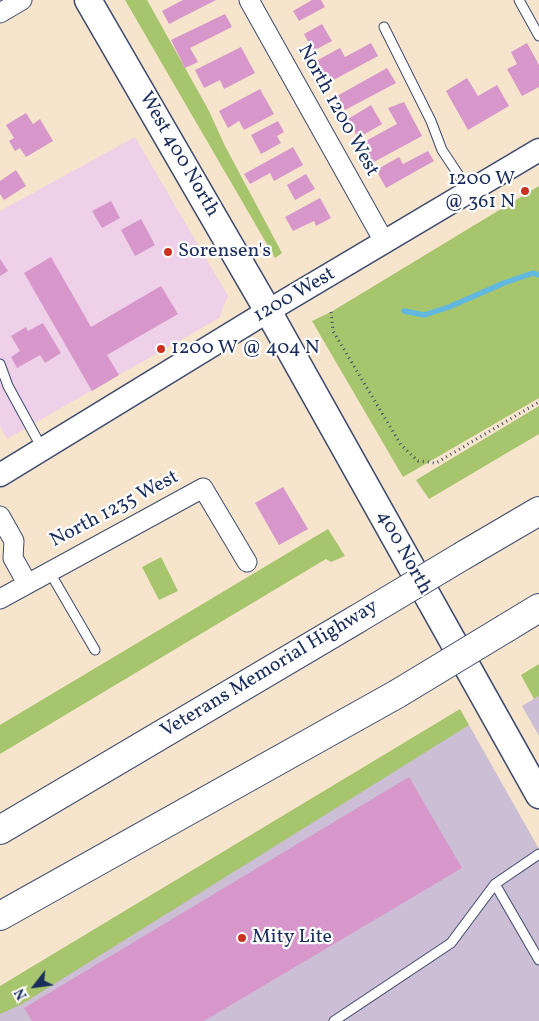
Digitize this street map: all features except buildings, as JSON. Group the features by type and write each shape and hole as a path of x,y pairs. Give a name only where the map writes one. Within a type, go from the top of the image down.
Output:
{"highway":[{"name":"Veterans Memorial Highway","path":"0,830 539,511"},
{"path":"0,916 397,694 539,608"}],"main road":[{"name":"West 400 North","path":"88,0 268,311"},
{"name":"400 North","path":"268,311 539,795"}],"street":[{"path":"0,13 22,0"},
{"name":"North 1200 West","path":"249,0 385,243"},
{"name":"1200 West","path":"0,474 43,450 268,311 539,150"},
{"name":"North 1235 West","path":"0,599 203,488 247,562"},
{"path":"0,516 14,541 7,555 27,584"}],"lane":[{"path":"519,0 539,36"},
{"path":"384,27 431,121 442,150 470,192"},
{"path":"0,364 8,386 43,450"},
{"path":"49,571 95,650"},
{"path":"334,1021 451,943 495,884 539,854"},
{"path":"495,884 539,960"}],"path":[{"path":"330,312 333,331 401,445 418,461 436,463 539,402"}],"shaded area":[{"path":"135,137 228,296 219,318 7,439 0,426 0,211"},
{"path":"539,696 539,736 522,706"},
{"path":"469,725 539,849 539,1021 0,1021 0,1002"}],"green space":[{"path":"125,0 147,0 208,109 225,146 282,253 275,258"},
{"path":"539,186 539,398 403,477 312,321 331,312"},
{"path":"539,406 539,434 429,499 416,480"},
{"path":"328,529 345,556 331,562 326,559 0,754 0,725"},
{"path":"161,557 178,591 159,600 142,567"},
{"path":"539,664 539,696 534,699 521,675"},
{"path":"460,709 469,725 22,1004 0,1014 0,986"}],"waterway":[{"path":"404,311 424,315 449,307 504,283 533,273 539,275"}],"place":[{"name":"1200 W @ 361 N","path":"525,191"},
{"name":"Sorensen's","path":"168,252"},
{"name":"1200 W @ 404 N","path":"161,349"},
{"name":"Mity Lite","path":"242,938"}]}
